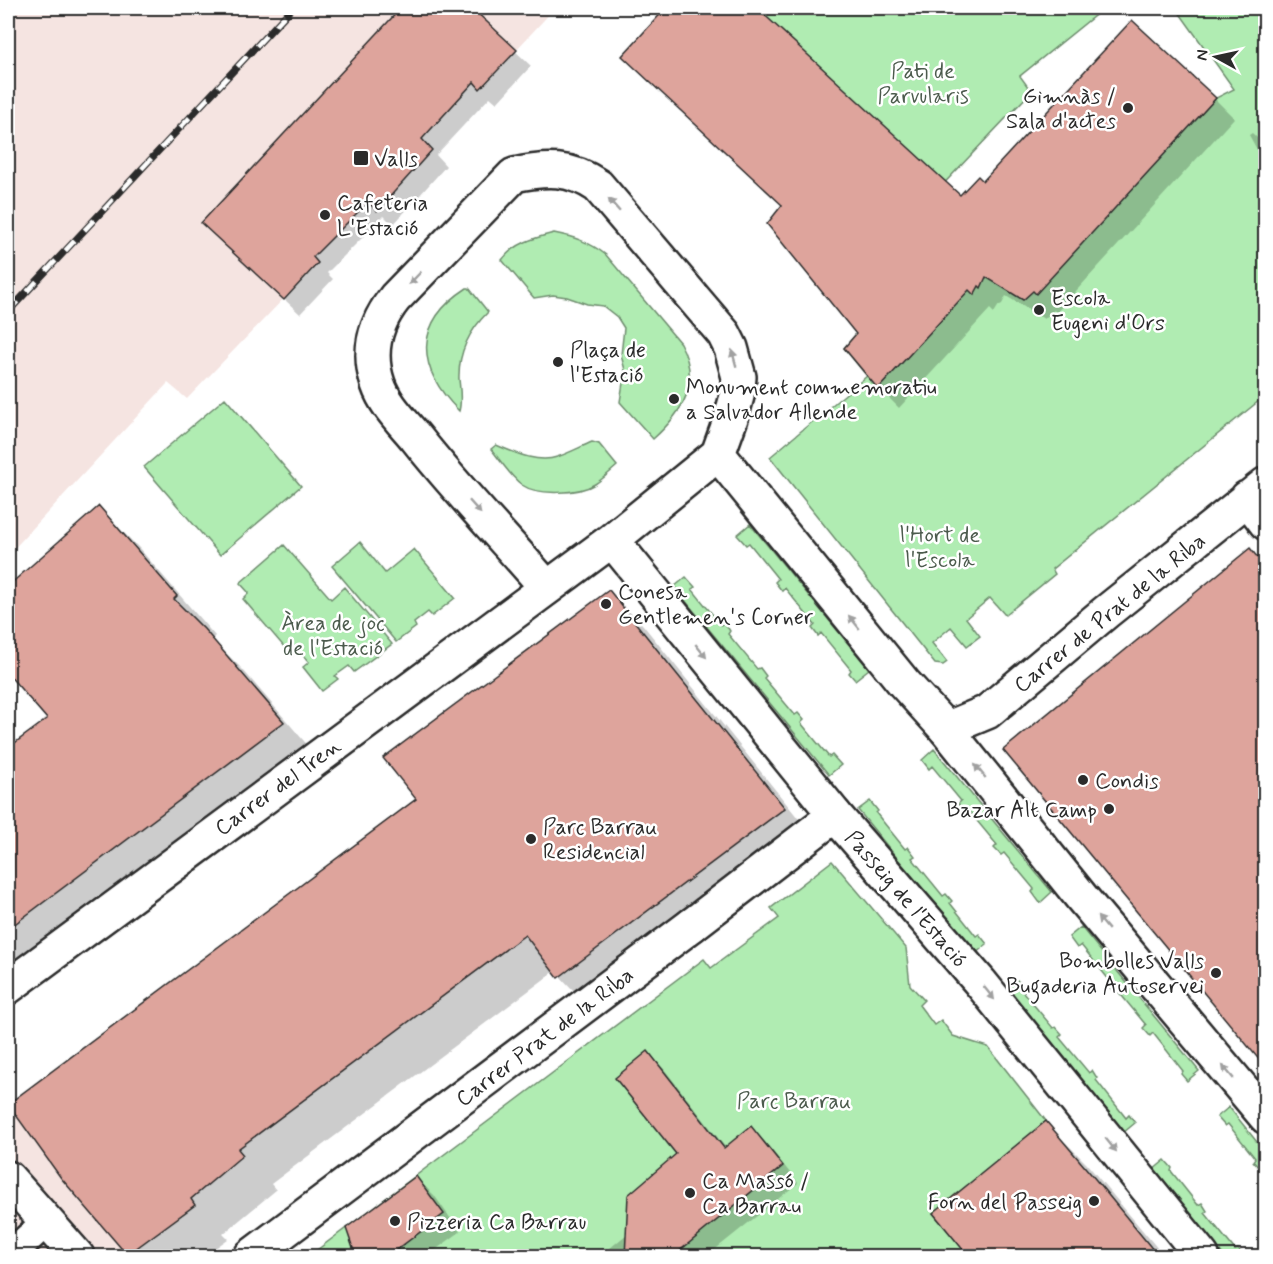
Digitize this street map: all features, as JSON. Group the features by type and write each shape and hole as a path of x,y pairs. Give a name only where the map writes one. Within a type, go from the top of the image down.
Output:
{"street":[{"path":"542,169 582,175 598,186 724,334 731,348 739,377 737,396 718,454 612,540 547,588 436,463 387,402 378,383 372,357 375,333 384,313 403,291 514,175 542,169"},
{"path":"718,454 904,683 946,729 1082,898 1266,1117"},
{"name":"Carrer de Prat de la Riba","path":"946,729 987,712 1106,612 1259,502"},
{"name":"Passeig de l'Estació","path":"612,540 835,815 980,982 1202,1257"},
{"name":"Carrer del Tren","path":"8,987 547,588"},
{"name":"Carrer Prat de la Riba","path":"252,1257 835,815"},
{"path":"9,1182 76,1257"}],"lane":[{"path":"9,1257 46,1222"}],"shaded area":[{"path":"8,8 555,8 480,89 473,83 422,139 410,173 377,211 367,202 313,257 318,263 187,399 168,383 8,555"},
{"path":"8,1105 61,1178 129,1256 8,1256"}],"green space":[{"name":"Pati de Parvularis","path":"730,8 1104,8 1020,76 1031,91 1029,94 934,194"},
{"name":"l'Hort de l'Escola","path":"1176,8 1265,8 1265,396 1052,569 1055,574 1005,615 990,598 966,618 980,636 967,646 951,627 932,643 947,662 943,665 935,664 770,457 867,376 844,348 856,334 1125,196 1216,98 1234,89"},
{"path":"554,233 582,241 606,255 680,343 689,371 686,396 673,418 653,439 620,402 625,370 621,355 624,328 617,317 603,306 587,304 567,297 553,295 534,298 502,260 519,245"},
{"path":"467,288 488,312 476,326 463,351 459,369 461,399 459,411 435,379 428,362 427,346 429,331 437,316 449,302"},
{"path":"225,398 301,486 220,555 144,467"},
{"path":"592,442 599,444 617,466 598,482 569,492 529,489 510,473 491,449 496,445 526,456 550,459"},
{"path":"750,524 869,669 855,680 849,673 851,670 821,633 818,636 812,628 815,625 785,588 782,591 775,582 778,579 749,543 746,545 737,535"},
{"path":"360,542 385,573 414,549 455,598 432,616 428,612 414,623 416,627 396,642 332,566"},
{"name":"Àrea de joc de l'Estació","path":"284,545 331,599 344,587 392,644 354,672 349,666 335,676 338,679 322,691 303,667 309,662 298,650 292,656 243,599 249,593 240,583"},
{"path":"686,577 695,587 692,589 721,625 724,622 730,631 728,634 757,669 760,668 766,676 764,678 795,715 798,713 804,720 801,723 829,757 832,755 841,765 829,775 674,587"},
{"path":"934,749 1052,892 1040,903 1032,892 1034,889 1004,853 1001,855 994,848 997,845 968,810 965,811 958,804 961,801 932,766 929,769 922,760"},
{"path":"870,801 878,811 876,813 905,849 908,847 915,856 912,858 943,896 946,894 952,901 950,903 976,936 979,934 987,944 975,954 858,810"},
{"name":"Parc Barrau","path":"832,861 906,948 910,985 924,1000 919,1005 934,1025 941,1020 953,1036 988,1047 1046,1121 933,1213 969,1256 309,1256 704,959 711,968 779,918 771,908"},
{"path":"1081,927 1199,1071 1187,1081 1181,1074 1183,1071 1153,1033 1150,1036 1143,1028 1146,1025 1117,990 1114,992 1107,984 1110,981 1081,945 1077,948 1069,937"},
{"path":"1017,980 1025,990 1023,992 1053,1028 1056,1027 1062,1034 1059,1037 1089,1073 1092,1070 1096,1080 1126,1118 1129,1115 1135,1123 1123,1133 1004,990"},
{"path":"1229,1107 1265,1152 1265,1170 1262,1166 1259,1168 1253,1161 1255,1158 1228,1124 1225,1126 1217,1117"},
{"path":"1165,1160 1198,1205 1202,1203 1207,1211 1205,1213 1235,1250 1238,1249 1244,1256 1224,1256 1153,1170"}],"building":[{"name":"Valls","path":"401,8 472,8 517,50 480,89 474,82 422,139 432,150 377,211 368,202 313,257 318,263 284,300 201,223"},
{"path":"666,8 757,8 960,195 978,176 983,181 1132,20 1216,98 1036,294 1033,291 1023,300 986,277 981,288 979,286 974,295 969,290 878,389 844,348 856,334 767,224 782,205 622,56"},
{"path":"99,506 177,596 174,599 204,629 284,722 8,929 8,748 47,719 8,674 8,586"},
{"path":"1250,548 1266,568 1266,1068 1003,750"},
{"path":"609,590 785,808 558,978 525,935 238,1149 243,1155 191,1199 195,1205 127,1255 61,1178 8,1104 416,799 383,758"},
{"name":"Ca Massó / Ca Barrau","path":"648,1051 724,1148 751,1126 783,1166 672,1257 625,1257 628,1195 676,1154 615,1078"},
{"path":"1046,1121 1159,1257 969,1257 933,1213"},
{"name":"Pizzeria Ca Barrau","path":"416,1176 444,1214 387,1257 356,1257 346,1228"}],"railway":[{"path":"8,312 292,8"}],"place":[{"name":"Gimnàs / Sala d'actes","path":"1128,108"},
{"name":"Valls","path":"361,158"},
{"name":"Cafeteria L'Estació","path":"325,215"},
{"name":"Escola Eugeni d'Ors","path":"1039,310"},
{"name":"Plaça de l'Estació","path":"558,362"},
{"name":"Monument commemoratiu a Salvador Allende","path":"674,399"},
{"name":"Conesa Gentlemen's Corner","path":"606,604"},
{"name":"Condis","path":"1083,780"},
{"name":"Bazar Alt Camp","path":"1109,809"},
{"name":"Parc Barrau Residencial","path":"531,839"},
{"name":"Bombolles Valls Bugaderia Autoservei","path":"1216,973"},
{"name":"Ca Massó / Ca Barrau","path":"690,1193"},
{"name":"Forn del Passeig","path":"1094,1201"},
{"name":"Pizzeria Ca Barrau","path":"395,1221"}]}
